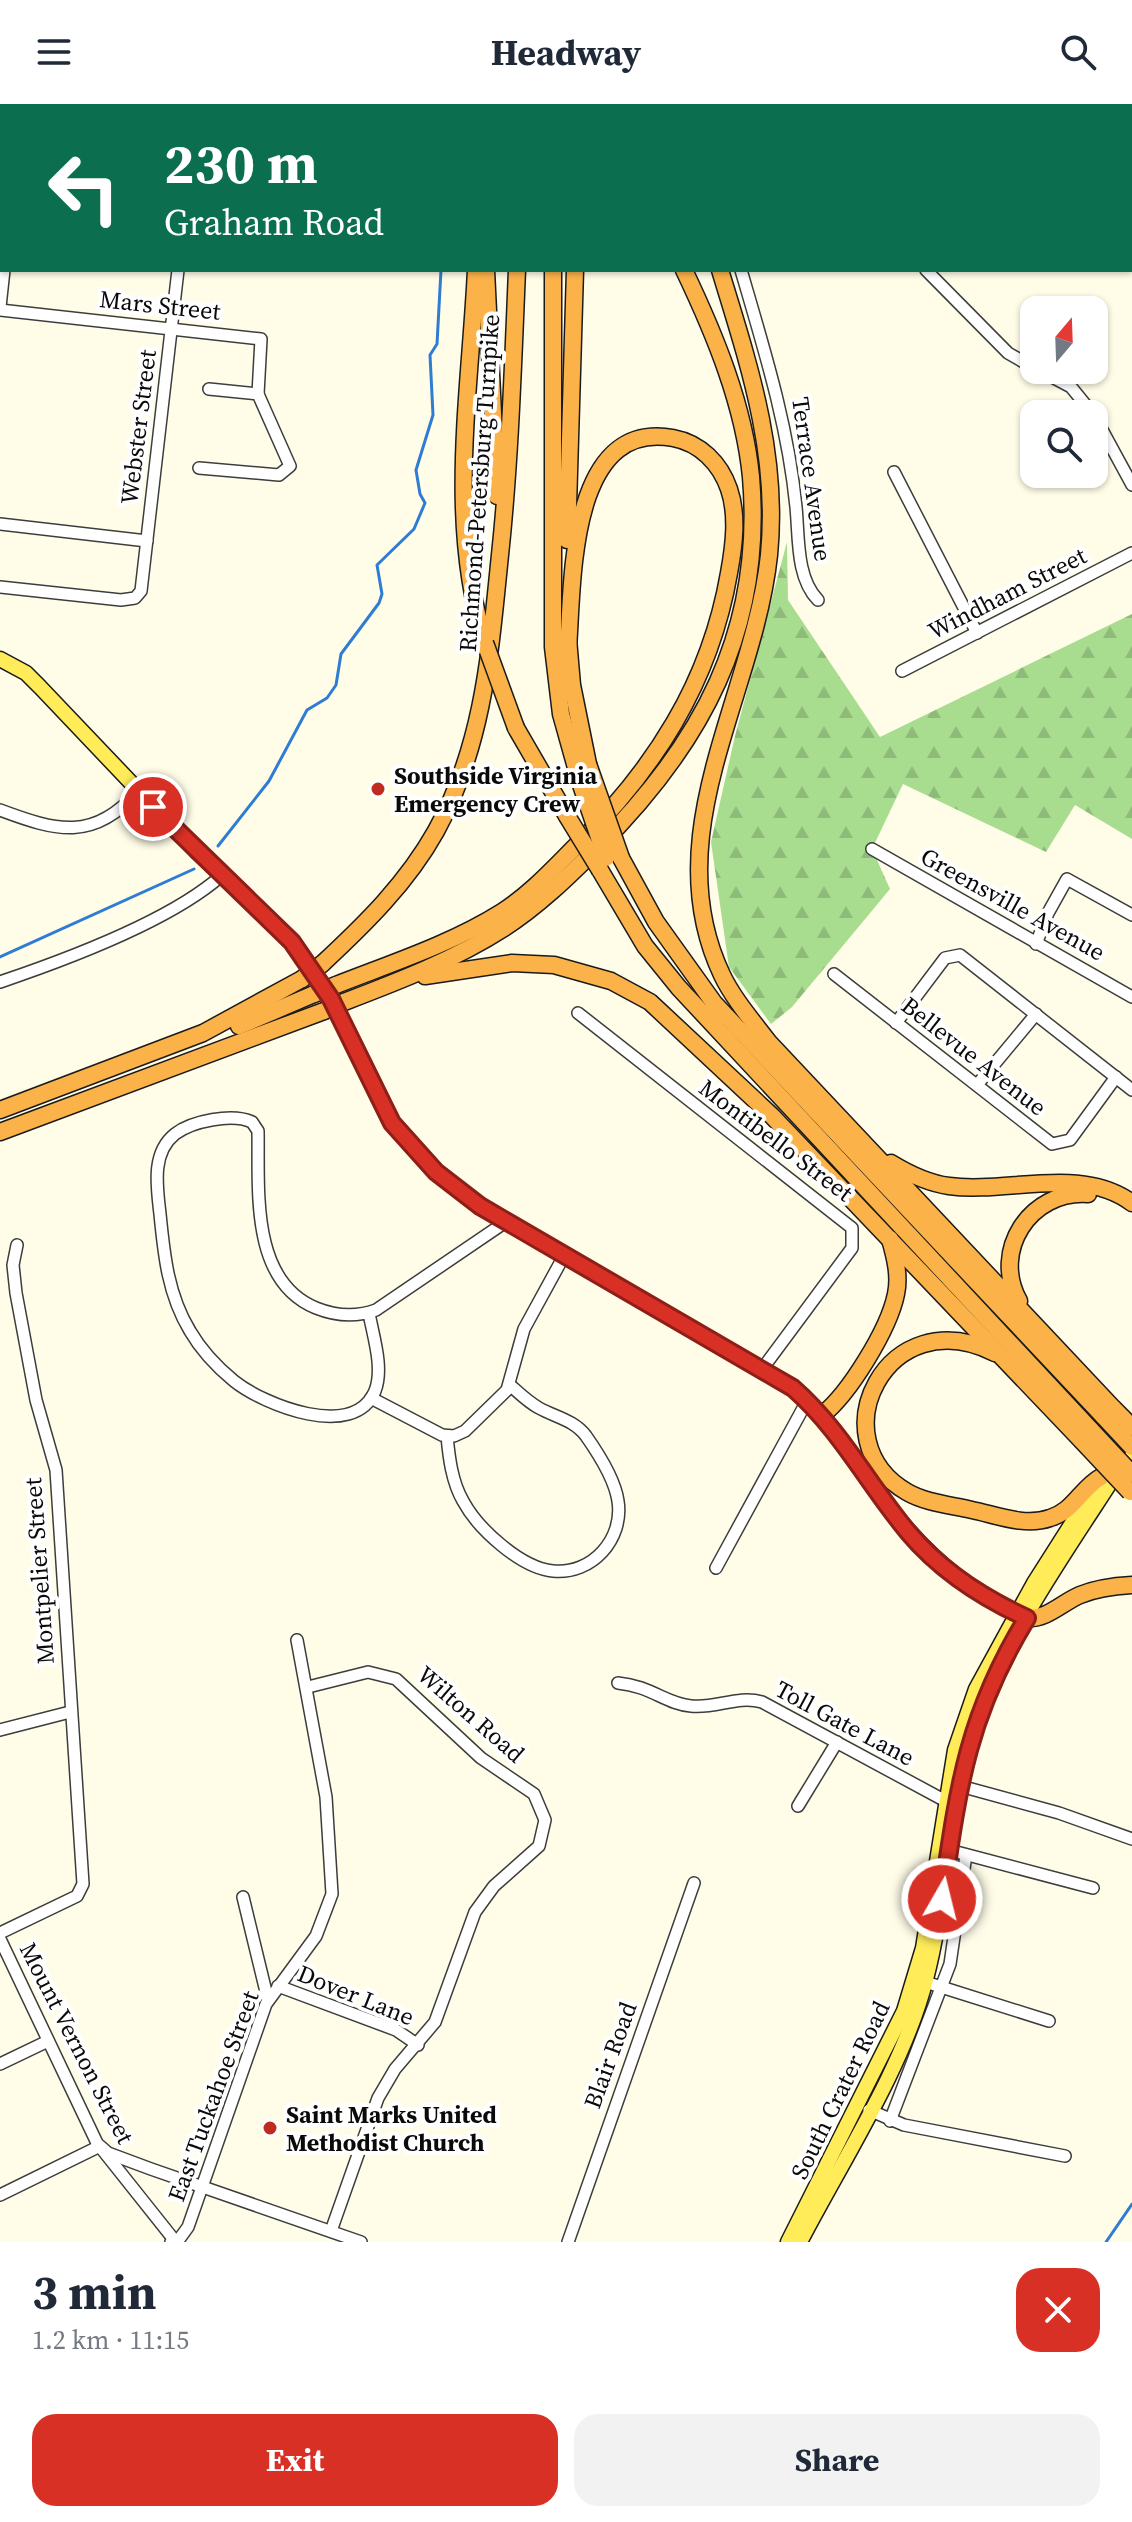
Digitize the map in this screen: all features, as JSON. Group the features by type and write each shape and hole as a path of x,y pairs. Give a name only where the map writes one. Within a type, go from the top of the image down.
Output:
{"highway":[{"path":"476,272 464,533 471,594 516,728 567,816 634,884 722,997 767,1040 1028,1316 1108,1412 1132,1448"},
{"path":"486,272 497,492 495,612"},
{"name":"Richmond-Petersburg Turnpike","path":"0,1110 165,1048 242,1014 322,964 404,879 450,803 482,709 506,504 517,272"},
{"path":"553,272 553,647 561,714 580,782 609,862 639,924 679,988 1086,1435 1131,1494"},
{"path":"575,272 567,566 568,648 609,862"},
{"path":"0,1132 324,1011 403,979 486,939 554,891 659,783 688,742 719,680 745,589 753,509 740,417 687,272"},
{"path":"721,272 761,413 769,461 771,524 758,619 703,809 697,878 702,914 715,960 731,992 767,1040"},
{"path":"165,1048 207,1039 438,945 503,911 540,882 596,827 653,760 685,708 708,655 732,558 734,521 730,491 720,470 701,450 682,440 649,438 626,446 603,466 579,517 568,648"},
{"path":"634,884 672,948 714,1003 1108,1412 1132,1427"},
{"path":"403,979 472,967 534,963 570,968 611,981 667,1015 849,1196 1005,1359 1132,1474"},
{"path":"744,1059 849,1196"},
{"path":"869,1148 916,1177 947,1186 1086,1185 1113,1191 1132,1203"},
{"path":"1028,1316 1013,1291 1009,1262 1015,1237 1030,1215 1053,1199 1083,1194 1109,1199 1132,1214"},
{"path":"822,1415 841,1398 893,1305 898,1280 890,1238"},
{"path":"1005,1359 974,1344 947,1339 920,1344 892,1362 872,1391 866,1419 870,1444 886,1475 904,1491 922,1499 1032,1521 1061,1514 1081,1497 1089,1484 1101,1477"},
{"path":"1022,1616 1039,1618 1090,1592 1132,1585"}],"main road":[{"path":"0,659 26,673 221,876 272,922 308,964 348,1033 381,1106 407,1143 457,1190 763,1368 807,1401 822,1415 922,1547 964,1582 1022,1616"},
{"name":"South Crater Road","path":"788,2242 884,2057 920,1980 954,1785 978,1715 1022,1616 1132,1427"},
{"name":"South Crater Road","path":"1022,1616 1132,1448"},
{"name":"South Crater Road","path":"800,2242 907,2034 949,1850 951,1804"}],"street":[{"path":"0,308 4,272"},
{"name":"Webster Street","path":"0,587 121,600 135,598 143,587 178,272"},
{"name":"Terrace Avenue","path":"742,272 771,367 789,442 804,577 818,600"},
{"path":"928,272 1008,353 1020,360"},
{"name":"Mars Street","path":"0,308 261,339 258,394"},
{"path":"1065,384 1082,400"},
{"path":"199,468 279,475 287,470 290,461 258,394 209,389"},
{"path":"1108,440 1132,485"},
{"path":"894,472 977,633"},
{"path":"0,524 147,541"},
{"name":"Windham Street","path":"902,671 1132,553"},
{"path":"0,810 46,828 80,829 108,817 138,791"},
{"name":"Greensville Avenue","path":"872,849 1132,997"},
{"path":"0,982 81,952 193,897 221,876"},
{"path":"1036,944 1048,913 1067,879 1132,915"},
{"path":"896,1023 948,956 960,955 1132,1090"},
{"name":"Bellevue Avenue","path":"834,974 1052,1144 1068,1142 1116,1077"},
{"name":"Montibello Street","path":"578,1013 852,1228 852,1248 763,1368"},
{"path":"977,1085 1036,1014"},
{"path":"369,1313 378,1371 371,1398 360,1410 339,1416 297,1410 272,1401 235,1381 210,1358 180,1312 165,1258 156,1183 163,1149 184,1129 219,1120 246,1119 256,1126 265,1245 280,1281 299,1299 320,1310 347,1315 369,1313 507,1221"},
{"name":"Montpelier Street","path":"0,1936 77,1896 83,1884 56,1470 36,1400 16,1293 13,1265 17,1245"},
{"path":"371,1398 447,1436 465,1431 510,1385 524,1329 565,1254"},
{"path":"447,1436 457,1487 469,1511 481,1524 531,1565 551,1571 573,1570 593,1561 614,1535 619,1509 615,1489 578,1427 540,1408 510,1385"},
{"path":"716,1568 807,1401"},
{"name":"East Tuckahoe Street","path":"173,2241 188,2227 268,2000 316,1936 329,1908 333,1882 326,1797 297,1640"},
{"name":"Wilton Road","path":"308,1687 368,1672 396,1679 481,1758 527,1788 543,1811 545,1829 539,1846 494,1886 475,1912 441,2010 418,2045 395,2069 378,2098 331,2231"},
{"name":"Toll Gate Lane","path":"618,1683 647,1687 689,1706 740,1699 762,1702 951,1804"},
{"path":"0,1730 70,1712"},
{"path":"798,1806 837,1742"},
{"path":"954,1785 1095,1824 1132,1839"},
{"path":"949,1850 1093,1888"},
{"path":"890,2121 943,1986 956,1934 966,1855"},
{"name":"Blair Road","path":"568,2242 694,1883"},
{"path":"243,1897 268,2000"},
{"name":"Mount Vernon Street","path":"0,1936 100,2146 173,2241"},
{"path":"920,1980 1049,2021"},
{"name":"Dover Lane","path":"278,1986 396,2030 418,2045"},
{"path":"0,2064 48,2041"},
{"path":"869,2110 890,2121 1065,2156"},
{"path":"0,2195 100,2146 108,2153 355,2241"}],"green space":[{"path":"787,542 788,600 880,737 1132,614 1132,839 1075,805 1046,852 903,784 872,849 890,889 792,1007 771,1024 729,967 711,842 735,736"}],"waterway":[{"path":"218,846 269,781 307,710 327,698 336,685 341,654 379,603 382,594 377,565 414,529 425,503 420,494 416,470 433,415 430,355 437,344 441,272"},
{"path":"0,957 194,869"},
{"path":"1106,2242 1132,2204"}],"place":[{"name":"Southside Virginia Emergency Crew","path":"378,789"},
{"name":"Saint Marks United Methodist Church","path":"270,2128"}],"route":[{"path":"153,807 211,867 292,942 331,999 381,1106 407,1143 436,1172 480,1206 793,1388 835,1430 883,1500 922,1547 964,1582 1027,1618 990,1684 969,1741 942,1899"}]}
